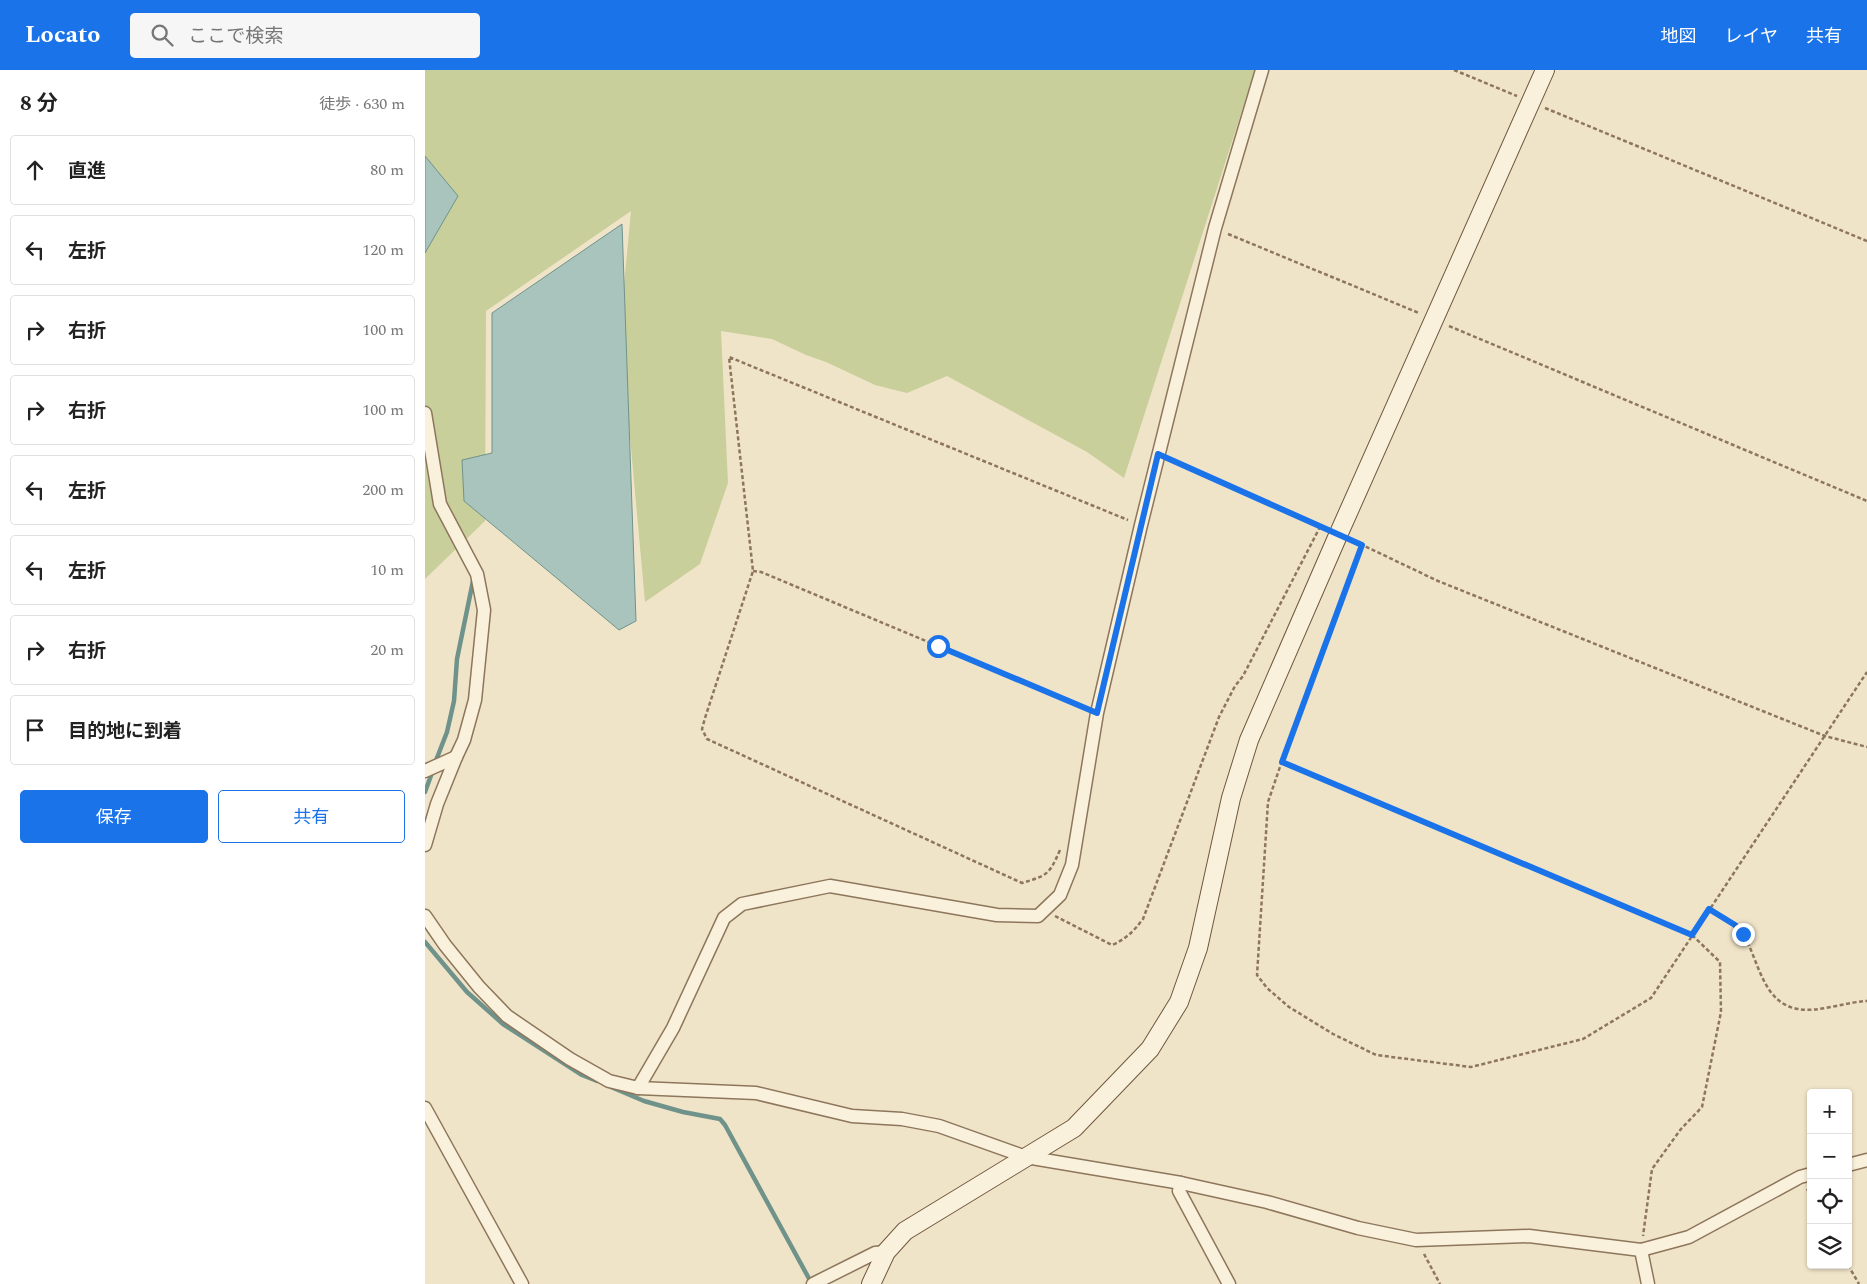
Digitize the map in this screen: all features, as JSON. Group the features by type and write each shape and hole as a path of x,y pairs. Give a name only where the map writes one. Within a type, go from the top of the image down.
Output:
{"street":[{"path":"639,1088 673,1028 724,918 742,904 830,886 997,915 1038,916 1060,895 1072,865 1097,713 1158,454 1215,228 1261,70"},
{"path":"871,1284 886,1252 905,1231 1074,1128 1150,1049 1179,1002 1198,948 1231,798 1249,740 1545,70"},
{"path":"425,413 440,504 477,574 484,610 475,700 464,740 437,804 425,844"},
{"path":"425,771 456,757"},
{"path":"425,916 479,987 507,1016 570,1059 609,1080 639,1088 756,1093 852,1116 902,1119 939,1126 1026,1157 1181,1183 1267,1202 1358,1228 1416,1240 1529,1236 1641,1250 1689,1237 1800,1177 1807,1175"},
{"path":"425,1108 523,1284"},
{"path":"1852,1164 1867,1160"},
{"path":"1181,1183 1179,1192 1229,1284"},
{"path":"1641,1250 1648,1284"},
{"path":"813,1284 875,1252 886,1252"}],"path":[{"path":"1454,70 1867,241"},
{"path":"1215,228 1867,501"},
{"path":"1076,842 1068,843 1061,847 1052,868 1044,876 1022,883 707,739 702,729 703,724 753,571 729,357 1141,525"},
{"path":"1158,454 1339,533 1437,581 1825,736 1867,747"},
{"path":"1044,910 1112,945 1124,940 1143,919 1219,717 1235,686 1243,676 1321,525"},
{"path":"1362,545 1268,802 1257,975 1267,988 1289,1007 1333,1034 1376,1055 1471,1067 1583,1039 1649,1001 1867,672"},
{"path":"753,571 761,572 1097,713"},
{"path":"1282,762 1692,935 1720,962 1721,1012 1702,1107 1681,1129 1652,1169 1641,1250"},
{"path":"1709,909 1735,925 1743,934 1762,977 1774,998 1797,1009 1812,1009 1867,1001"},
{"path":"1416,1240 1440,1284"},
{"path":"1850,1269 1859,1284"}],"green space":[{"path":"425,70 1255,70 1124,478 1087,452 947,376 907,393 875,385 772,339 721,331 728,483 700,564 645,602 620,327 631,211 486,311 485,521 425,579"}],"water":[{"path":"425,156 458,196 425,253"},
{"path":"622,224 636,621 619,630 464,501 462,460 492,453 492,313"}],"waterway":[{"path":"435,763 447,732 454,701 457,659 473,581"},
{"path":"425,792 433,770"},
{"path":"425,942 467,992 503,1024 582,1075 597,1081"},
{"path":"611,1087 644,1101 683,1112 720,1119 812,1284"}],"route":[{"path":"938,646 1097,713 1158,454 1339,533 1362,545 1282,762 1692,935 1709,909 1735,925 1743,934"}]}
